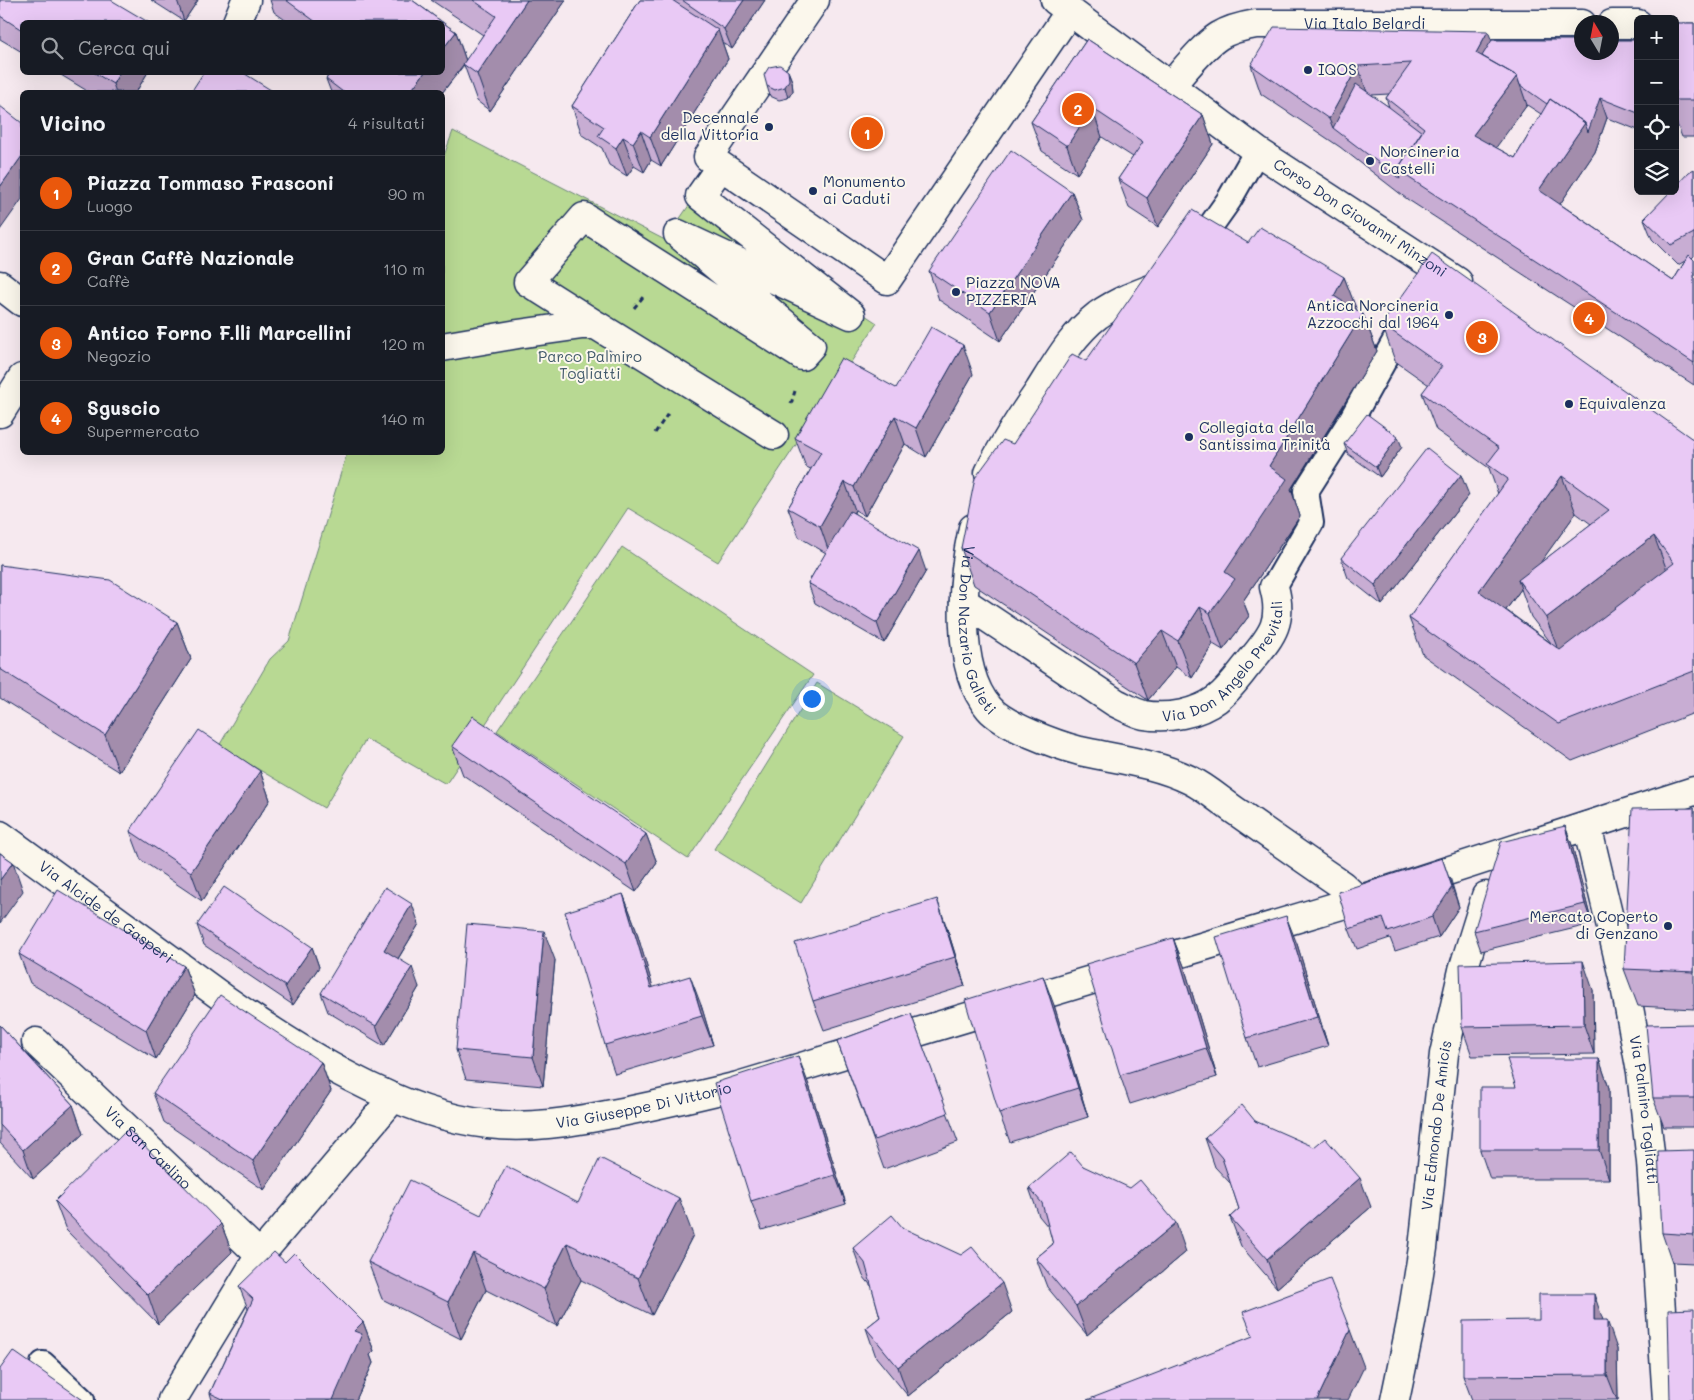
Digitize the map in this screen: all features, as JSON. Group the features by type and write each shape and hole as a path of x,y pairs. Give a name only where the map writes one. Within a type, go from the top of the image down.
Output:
{"street":[{"path":"238,20 246,0"},
{"path":"815,0 708,157 887,280 1063,6"},
{"name":"Corso Don Giovanni Minzoni","path":"1063,6 1257,151 1426,285 1475,294"},
{"name":"Via Italo Belardi","path":"1170,86 1220,34 1256,24 1574,24"},
{"path":"1619,24 1634,24"},
{"path":"721,166 700,196 852,315 678,234 811,346 802,356 584,217 528,282 774,435"},
{"name":"Via Don Nazario Galieti","path":"1171,282 1131,296 1113,305 1082,329 1069,344 1004,444 989,472 978,504 970,541 964,602 964,630 970,671 982,698 989,709 998,716 1030,732 1078,750 1136,762 1191,780 1342,885 1358,900"},
{"path":"0,285 20,300"},
{"path":"445,346 582,325 605,330"},
{"path":"0,414 20,381"},
{"name":"Via Don Angelo Previtali","path":"964,602 1116,703 1143,715 1166,716 1193,711 1208,704 1229,688 1273,632 1278,613 1274,587"},
{"name":"Via Giuseppe Di Vittorio","path":"393,1098 456,1119 488,1124 528,1126 568,1122 650,1107 748,1083 1358,900 1694,791"},
{"name":"Via Palmiro Togliatti","path":"1587,826 1624,981 1641,1072 1651,1162 1667,1400"},
{"name":"Via Alcide de Gasperi","path":"0,835 252,1018 328,1064 393,1098"},
{"name":"Via Edmondo De Amicis","path":"1394,1400 1411,1323 1423,1248 1444,1054 1463,970 1498,855"},
{"name":"Via San Carlino","path":"36,1042 260,1255"},
{"path":"172,1400 260,1255 393,1098"}],"lane":[{"name":"Via Don Nazario Galieti","path":"1171,282 1229,200 1257,151"},
{"name":"Via Don Angelo Previtali","path":"1274,587 1311,523 1306,491 1351,420 1426,285"},
{"path":"43,1364 82,1400"}],"path":[{"path":"605,330 664,282 678,277"},
{"path":"774,435 789,409 796,388 802,356"}],"green space":[{"name":"Parco Palmiro Togliatti","path":"453,131 665,240 692,201 877,323 718,562 628,508 446,784 366,739 324,808 219,746 270,659 289,641 346,455 445,455 445,153"},
{"path":"622,547 813,675 688,859 497,731"},
{"path":"817,683 904,736 801,903 714,849"}],"building":[{"path":"0,0 111,0 145,20 20,20 20,29 0,16"},
{"path":"286,0 412,0 440,20 313,20"},
{"path":"473,0 527,0 477,74 463,64 496,16"},
{"path":"640,0 672,0 718,30 650,137 641,131 633,143 623,137 616,148 598,136 604,127 572,106"},
{"path":"682,0 744,0 724,29"},
{"path":"1679,23 1694,23 1694,100 1679,100"},
{"path":"445,24 456,32 445,46"},
{"path":"1274,27 1488,31 1476,53 1517,76 1473,135 1515,158 1550,99 1585,123 1539,190 1673,281 1689,255 1694,260 1694,363 1397,170 1424,128 1386,98 1411,63 1358,66 1329,119 1251,65"},
{"path":"1087,39 1203,115 1147,198 1118,179 1143,142 1092,108 1067,146 1031,122"},
{"path":"1492,40 1574,40 1574,60 1619,60 1619,40 1634,40 1634,111 1600,98 1588,132 1585,123 1550,99 1547,104 1520,85 1517,76 1482,56"},
{"path":"780,65 788,71 789,80 785,87 775,90 767,86 764,75 769,67"},
{"path":"98,75 118,75 113,84"},
{"path":"202,75 247,75 271,90 192,90"},
{"path":"329,75 423,75 412,90 340,90 326,79"},
{"path":"1356,84 1422,132 1397,170 1400,179 1333,128"},
{"path":"0,106 20,121 20,159 0,187"},
{"path":"1011,150 1072,192 990,312 929,271"},
{"path":"1694,169 1694,233 1671,245 1644,219 1667,195 1679,195 1679,183"},
{"name":"Collegiata della Santissima Trinità","path":"1192,210 1248,243 1260,227 1344,277 1334,296 1363,314 1269,466 1287,479 1225,572 1235,579 1210,613 1200,607 1178,641 1162,631 1134,663 961,548 975,478 1003,440 1013,444 1072,354 1086,361"},
{"path":"1432,254 1694,440 1694,671 1559,724 1409,618 1508,479 1487,464 1499,448 1422,393 1442,366 1382,324","holes":["1562,476 1609,510 1518,580 1546,618 1654,536 1674,563 1560,650 1479,591"]},
{"path":"931,327 963,345 916,428 895,416 854,487 845,482 820,526 788,508 821,452 795,438 841,358 896,388"},
{"path":"1367,414 1398,437 1376,467 1344,444"},
{"path":"1427,448 1461,475 1375,585 1341,558"},
{"path":"850,511 919,551 877,623 808,583"},
{"path":"0,565 110,580 177,622 105,735 0,669"},
{"path":"473,716 646,834 626,864 452,746"},
{"path":"199,730 260,771 191,872 130,831"},
{"name":"Mercato Coperto di Genzano","path":"1694,808 1694,972 1624,969 1632,809"},
{"path":"1565,826 1585,904 1474,931 1501,842"},
{"path":"0,853 13,862 0,880"},
{"path":"1442,858 1452,887 1432,917 1388,932 1383,918 1349,929 1338,892"},
{"path":"224,887 312,947 285,986 197,925"},
{"path":"385,887 412,904 384,950 412,967 376,1026 321,993"},
{"path":"58,890 184,966 146,1030 19,954"},
{"path":"623,894 651,988 690,976 702,1016 605,1045 565,912"},
{"path":"937,899 955,957 813,1001 795,943"},
{"path":"1286,916 1317,1017 1247,1038 1216,937"},
{"path":"467,924 544,931 533,1057 456,1050"},
{"path":"1173,938 1206,1048 1120,1075 1086,964"},
{"path":"1583,961 1584,1025 1462,1027 1460,964"},
{"path":"1043,976 1078,1088 999,1113 965,1000"},
{"path":"220,995 321,1062 253,1161 153,1093"},
{"path":"911,1014 948,1113 874,1140 837,1041"},
{"path":"1694,1024 1694,1098 1653,1098 1646,1025"},
{"path":"0,1025 73,1105 23,1150 0,1125"},
{"path":"798,1056 835,1175 751,1201 714,1083"},
{"path":"1507,1059 1599,1059 1599,1150 1480,1150 1480,1087 1516,1087"},
{"path":"1242,1105 1255,1121 1314,1147 1325,1138 1360,1178 1267,1259 1230,1217 1239,1209 1222,1158 1205,1138"},
{"path":"128,1129 221,1224 148,1295 55,1201"},
{"path":"1694,1150 1694,1235 1662,1233 1658,1151"},
{"path":"1071,1152 1083,1166 1130,1188 1140,1180 1176,1223 1076,1306 1036,1258 1053,1244 1042,1203 1029,1188"},
{"path":"600,1158 679,1198 638,1278 567,1243 544,1289 473,1253 448,1302 368,1262 410,1180 481,1215 506,1166 578,1203"},
{"path":"892,1215 903,1228 961,1255 972,1247 1002,1283 898,1367 866,1328 880,1317 865,1263 853,1248"},
{"path":"274,1252 285,1262 294,1253 363,1322 354,1331 362,1334 333,1400 225,1400 210,1393 253,1299 239,1286"},
{"path":"1330,1279 1350,1330 1317,1400 1087,1400 1253,1336 1243,1312"},
{"path":"1539,1294 1594,1294 1594,1320 1607,1320 1607,1375 1463,1376 1463,1321 1539,1320"},
{"path":"1694,1309 1694,1400 1670,1400 1668,1310"},
{"path":"13,1351 83,1400 0,1400 0,1369"}],"place":[{"name":"IQOS","path":"1308,70"},
{"name":"Gran Caffè Nazionale","path":"1078,109"},
{"name":"Decennale della Vittoria","path":"769,127"},
{"name":"Piazza Tommaso Frasconi","path":"867,133"},
{"name":"Norcineria Castelli","path":"1370,161"},
{"name":"Monumento ai Caduti","path":"813,191"},
{"name":"Piazza NOVA PIZZERIA","path":"956,292"},
{"name":"Antica Norcineria Azzocchi dal 1964","path":"1449,315"},
{"name":"Sguscio","path":"1589,318"},
{"name":"Antico Forno F.lli Marcellini","path":"1482,337"},
{"name":"Equivalenza","path":"1569,404"},
{"name":"Collegiata della Santissima Trinità","path":"1189,437"},
{"name":"Mercato Coperto di Genzano","path":"1668,926"}]}
